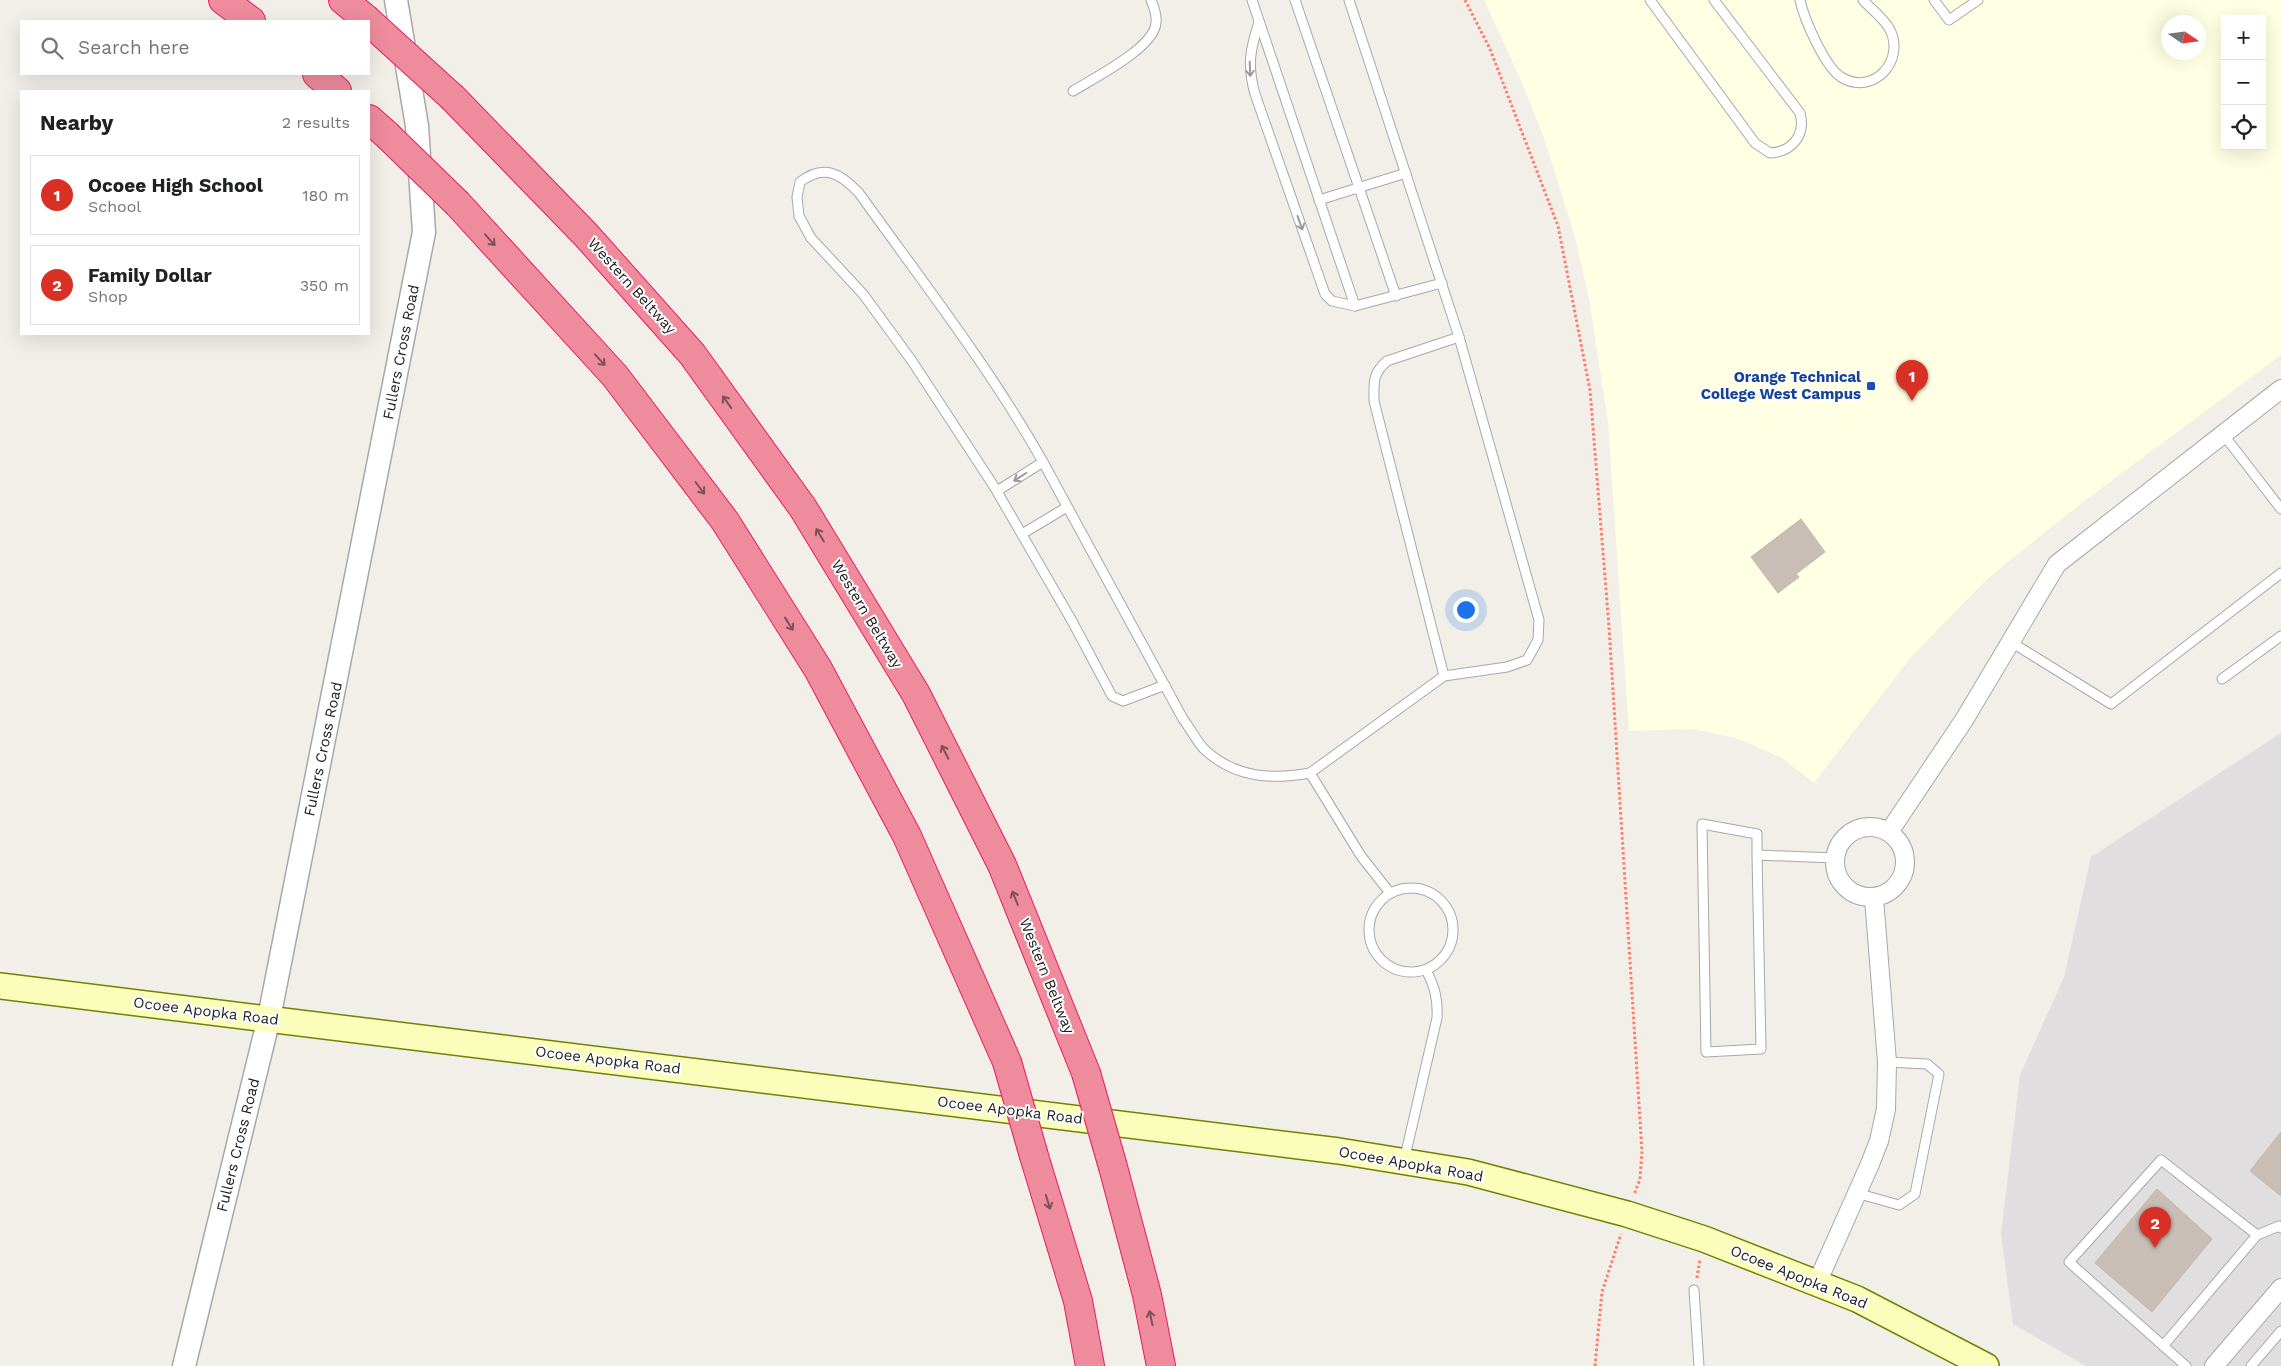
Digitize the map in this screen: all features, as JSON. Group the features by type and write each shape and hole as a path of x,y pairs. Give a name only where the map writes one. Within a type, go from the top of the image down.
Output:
{"highway":[{"path":"223,0 251,20"},
{"name":"Western Beltway","path":"342,0 367,20"},
{"name":"Western Beltway","path":"370,23 453,98 586,234 692,354 803,508 916,694 1002,865 1086,1073 1114,1167 1146,1295 1161,1366"},
{"path":"317,75 336,90"},
{"path":"378,127 458,204 615,376 725,522 818,669 907,836 1007,1062 1078,1301 1090,1366"}],"main road":[{"name":"Ocoee Apopka Road","path":"0,986 1339,1151 1468,1172 1627,1214 1704,1239 1857,1300 1986,1366"}],"street":[{"name":"Fullers Cross Road","path":"184,1366 269,1018 424,232 417,126 396,0"},
{"path":"1889,832 1964,720 2057,564 2281,388"},
{"path":"1873,826 1889,832 1902,847 1905,859 1905,870 1894,889 1874,898 1863,898 1852,894 1837,878 1835,858 1840,842 1849,833 1860,828 1873,826"},
{"path":"1817,1283 1879,1141 1886,1110 1887,1062 1874,898"},
{"path":"2214,1366 2281,1288"}],"lane":[{"path":"1074,91 1139,48 1150,38 1156,24 1151,0"},
{"path":"1252,0 1355,306"},
{"path":"1295,0 1396,296"},
{"path":"1165,685 1123,700 1112,696 1022,534 901,346 863,294 811,238 799,216 797,197 800,182 810,174 830,172 844,178 859,193 984,368 1021,422 1165,685 1183,719 1205,750 1230,767 1258,777 1282,778 1310,773 1444,676 1507,667 1527,660 1538,640 1539,620 1460,337 1349,0"},
{"path":"1650,0 1755,143 1770,153 1788,148 1800,136 1802,129 1800,113 1714,0"},
{"path":"1800,0 1808,29 1836,73 1854,82 1865,82 1879,78 1889,67 1894,54 1895,42 1889,27 1863,0"},
{"path":"1934,0 1949,20 1978,0"},
{"path":"1259,21 1250,50 1249,72 1325,294 1332,301 1355,306 1442,283"},
{"path":"1319,200 1406,173"},
{"path":"1444,676 1374,402 1374,381 1378,369 1387,361 1460,337"},
{"path":"2222,434 2281,509"},
{"path":"996,491 1043,462"},
{"path":"1022,534 1067,507"},
{"path":"2011,642 2111,704 2281,573"},
{"path":"2222,679 2281,636"},
{"path":"1310,773 1361,856 1390,893"},
{"path":"1702,824 1757,834 1757,855 1761,1049 1706,1052 1702,824"},
{"path":"1757,855 1835,858"},
{"path":"1406,888 1419,888 1437,897 1450,912 1453,926 1452,940 1446,954 1439,963 1426,970 1410,973 1394,969 1382,961 1373,950 1368,936 1369,922 1377,905 1390,893 1406,888"},
{"path":"1404,1161 1437,1018 1438,1004 1435,986 1426,970"},
{"path":"1856,1193 1899,1206 1915,1194 1939,1074 1927,1064 1887,1062"},
{"path":"2186,1366 2069,1262 2161,1160 2257,1235"},
{"path":"2163,1346 2257,1235 2279,1226 2281,1228"},
{"path":"1694,1290 1699,1366"},
{"path":"2251,1366 2281,1331"}],"path":[{"path":"1465,0 1490,49 1558,226 1590,390 1609,627 1642,1152 1640,1179 1602,1292 1595,1366"},
{"path":"1694,1290 1704,1239"}],"shaded area":[{"path":"1484,0 2281,0 2281,355 2083,502 1988,578 1911,657 1814,783 1782,758 1739,739 1694,729 1629,731 1608,422 1589,298 1575,237 1544,138 1521,80"},
{"path":"2281,733 2281,1366 2086,1366 2013,1324 2001,1234 2020,1075 2064,977 2091,857"}],"building":[{"path":"1801,519 1825,552 1796,574 1799,577 1778,593 1751,557"},
{"path":"2281,1132 2281,1196 2250,1171"},
{"path":"2157,1189 2212,1239 2152,1312 2095,1263"}],"place":[{"name":"Orange Technical College West Campus","path":"1871,386"},
{"name":"Ocoee High School","path":"1912,401"},
{"name":"Family Dollar","path":"2155,1248"}]}
